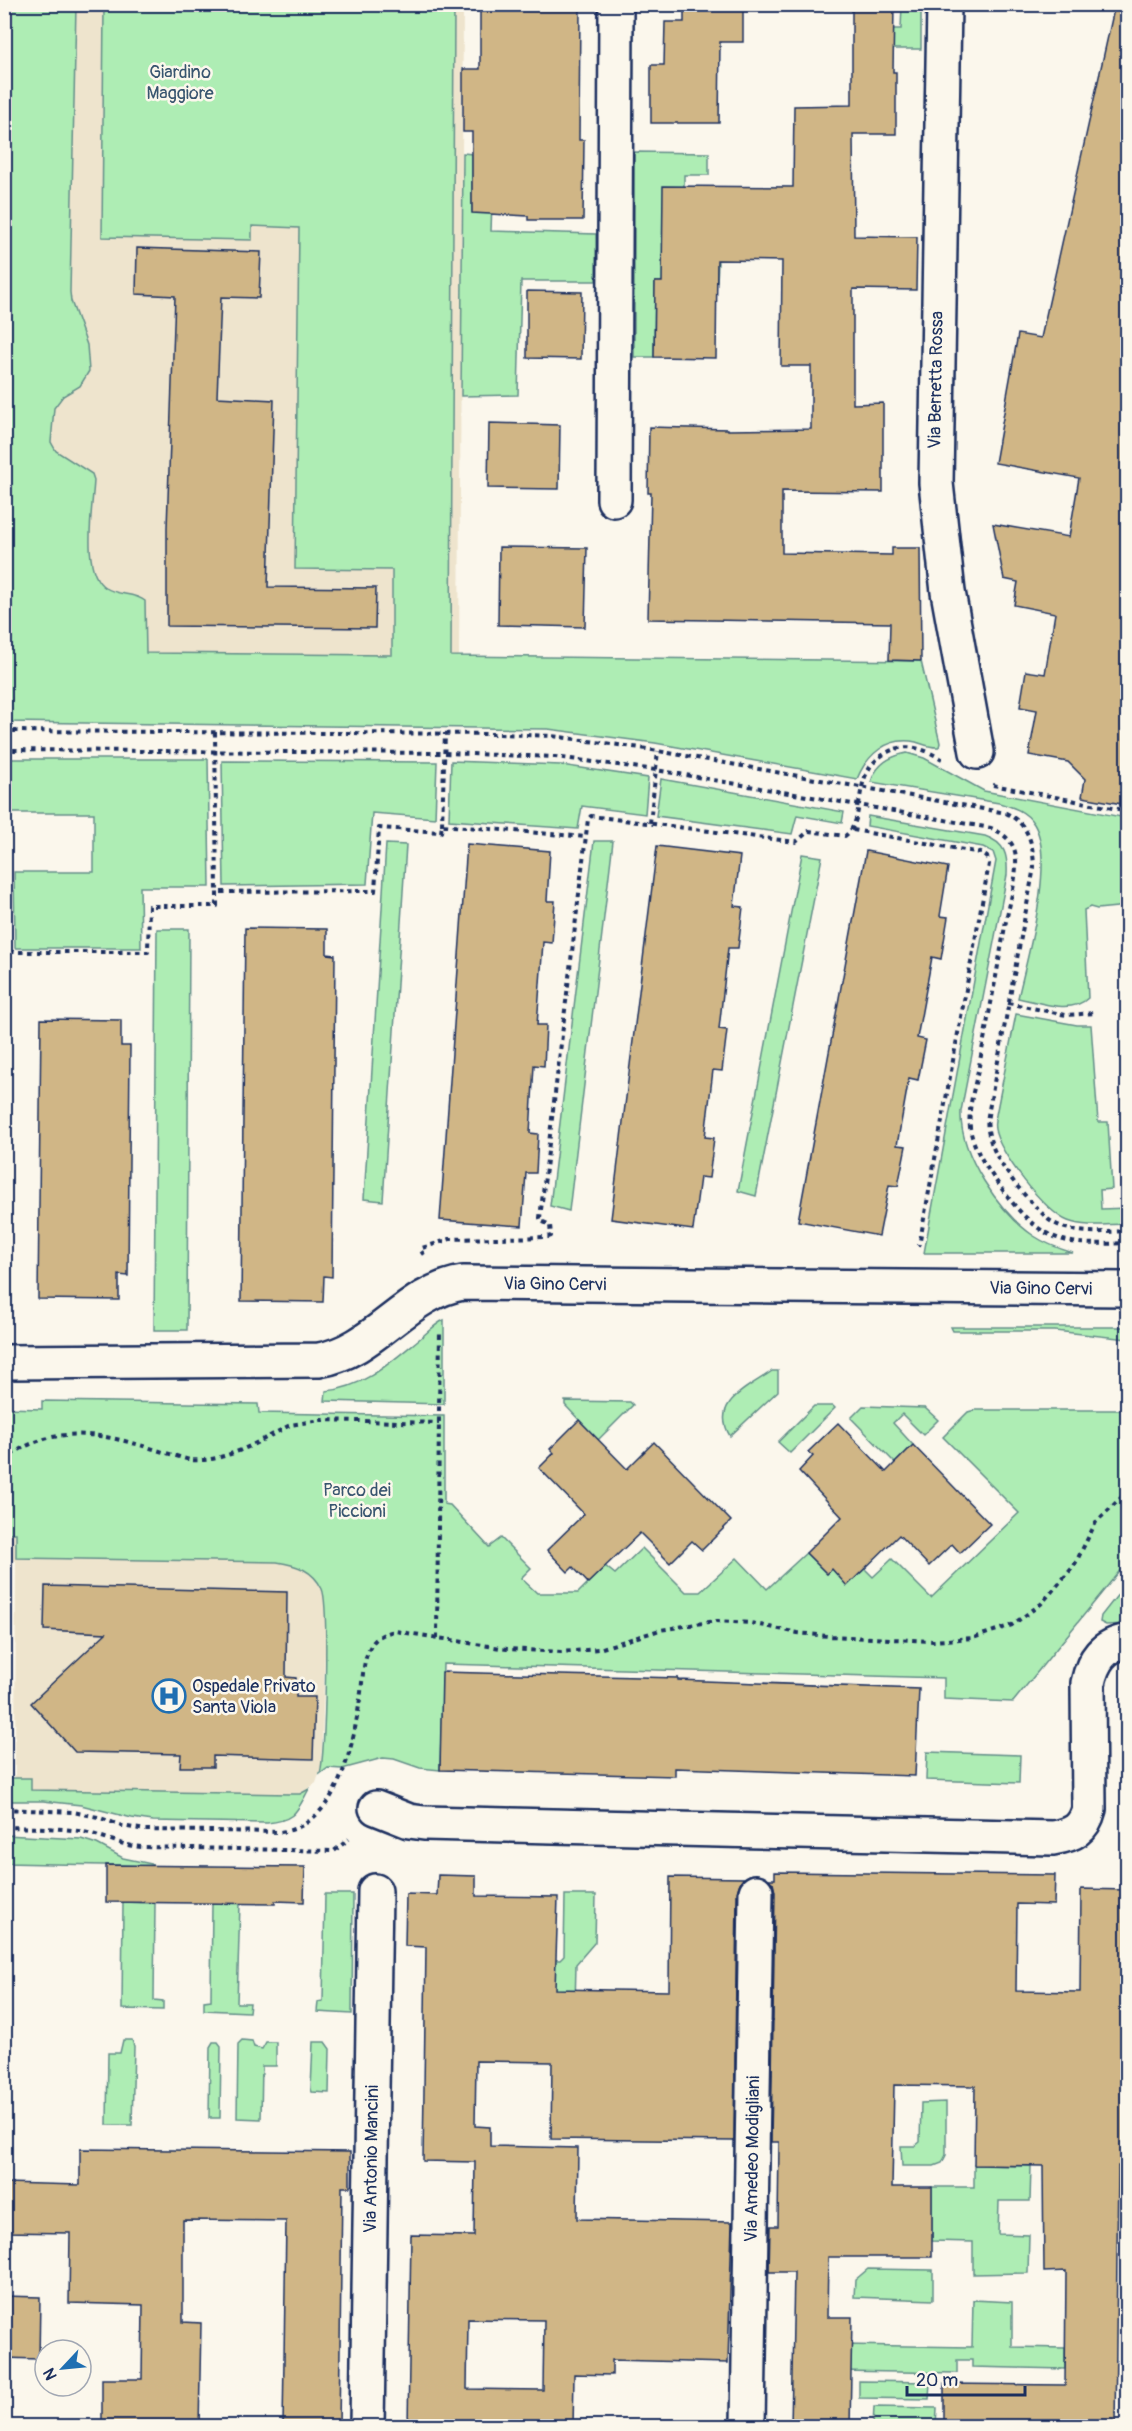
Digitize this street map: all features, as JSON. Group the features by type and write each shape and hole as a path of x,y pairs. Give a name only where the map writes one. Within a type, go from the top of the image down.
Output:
{"street":[{"path":"614,500 616,4"},
{"name":"Via Berretta Rossa","path":"944,4 936,483 948,592 975,765"},
{"name":"Via Gino Cervi","path":"4,1362 319,1360 333,1358 356,1347 431,1293 463,1283 1128,1289"},
{"path":"376,1808 424,1824 761,1833 1053,1838 1067,1836 1086,1822 1089,1809 1088,1683 1091,1666 1101,1652 1116,1643 1128,1641"},
{"name":"Via Antonio Mancini","path":"367,2427 375,1891"},
{"name":"Via Amedeo Modigliani","path":"748,2427 756,1892"}],"path":[{"path":"4,1316 5,731 552,736 658,750 1006,813 1020,822 1027,830 1032,842 1034,867 986,1126 987,1135 996,1154 1041,1212 1058,1225 1080,1232 1128,1231"},
{"path":"6,952 148,952 148,906 217,906 215,732"},
{"path":"217,892 375,891 379,828 441,832 445,734"},
{"path":"550,1236 550,1225 541,1221 540,1218 588,819 591,816 796,842 809,831 845,836 853,830 861,787 872,764 880,756 898,747 910,746 936,756 975,765 1015,791 1128,811"},
{"path":"5,750 444,753 555,757 656,770 992,828 1007,837 1016,858 973,1096 971,1132 981,1157 998,1184 1013,1204 1040,1230 1064,1242 1128,1244"},
{"path":"650,823 658,750"},
{"path":"442,825 586,837"},
{"path":"853,830 981,853 987,857 989,864 919,1246"},
{"path":"1008,1003 1066,1015 1096,1013"},
{"path":"437,1638 440,1322"},
{"path":"4,1460 38,1440 66,1434 99,1435 190,1460 212,1461 301,1422 321,1420 439,1423"},
{"path":"4,1809 73,1812 145,1830 280,1832 296,1829 316,1815 333,1794 348,1753 365,1663 372,1644 379,1637 395,1631 529,1651 575,1652 599,1649 674,1626 715,1622 751,1623 798,1633 828,1636 933,1641 973,1638 1012,1625 1041,1604 1074,1566 1096,1522 1128,1491"},
{"path":"4,1827 71,1830 96,1835 130,1847 142,1848 334,1851 349,1839"}],"shaded area":[{"path":"5,5 463,5 459,656 5,652"},
{"name":"Ospedale Privato Santa Viola","path":"5,1533 16,1533 16,1557 277,1562 291,1564 311,1574 324,1592 326,1623 321,1768 316,1783 300,1794 31,1790 31,1778 15,1778 16,1561 5,1561"}],"green space":[{"name":"Giardino Maggiore","path":"454,4 451,656 921,661 939,747 906,741 887,745 872,755 857,779 655,743 548,729 5,722 5,5 76,5 70,292 87,345 89,371 80,386 63,396 54,408 51,442 56,451 92,474 94,480 90,538 93,568 98,580 106,588 136,596 145,601 146,653 392,655 392,570 295,569 299,228 252,226 252,240 102,237 104,5"},
{"path":"902,5 921,5 921,49 856,49 856,29 901,29"},
{"path":"634,152 709,153 709,175 684,175 684,186 701,262 718,262 717,282 655,282 654,357 634,357"},
{"path":"463,153 472,154 472,212 479,213 492,201 491,231 596,234 596,281 521,281 518,395 461,396"},
{"path":"907,753 924,758 984,791 1127,818 1127,906 1097,909 1090,907 1084,910 1088,998 1073,1006 1064,1007 1018,998 1033,935 1041,884 1040,840 1034,824 1023,813 999,803 871,782 876,771 884,762"},
{"path":"11,759 208,759 210,887 140,887 141,948 15,948 14,872 94,872 94,813 11,813"},
{"path":"222,761 437,762 435,818 372,813 367,884 224,886"},
{"path":"451,761 561,765 648,778 645,814 582,806 578,829 449,820"},
{"path":"661,779 844,812 842,823 797,815 792,834 656,816"},
{"path":"868,816 985,836 997,842 1004,851 1007,875 961,1111 962,1128 974,1163 995,1198 1008,1213 1039,1239 1073,1253 924,1253 996,861 993,852 983,847 867,826"},
{"path":"594,841 613,841 569,1211 550,1206"},
{"path":"386,844 406,845 383,1201 364,1199"},
{"path":"802,854 822,857 756,1196 738,1191"},
{"path":"157,929 189,929 187,1330 154,1330"},
{"path":"1016,1014 1077,1025 1091,1025 1098,1122 1108,1122 1112,1189 1100,1190 1101,1209 1127,1208 1127,1224 1082,1224 1059,1216 1024,1181 998,1139 995,1122"},
{"path":"444,1320 444,1404 325,1401 326,1391 364,1380"},
{"path":"951,1327 1127,1327 1127,1339 1055,1331 953,1331"},
{"path":"772,1371 778,1371 778,1391 730,1436 725,1424 728,1405 743,1390"},
{"name":"Parco dei Piccioni","path":"42,1401 258,1404 259,1413 444,1416 444,1504 450,1505 489,1547 501,1538 531,1568 521,1578 537,1593 578,1593 605,1566 615,1574 642,1548 686,1592 700,1592 737,1558 767,1589 806,1553 827,1574 832,1569 847,1585 865,1569 873,1577 892,1559 931,1598 1019,1513 943,1437 968,1412 975,1410 1125,1410 1127,1408 1127,1562 1013,1702 944,1699 944,1678 443,1664 440,1770 420,1768 394,1759 383,1758 342,1769 328,1768 320,1774 325,1711 324,1600 322,1589 309,1573 298,1567 277,1562 16,1558 16,1533 5,1533 5,1408 42,1409"},
{"path":"565,1401 630,1402 633,1405 598,1440 565,1405"},
{"path":"814,1406 833,1406 835,1408 790,1453 778,1442"},
{"path":"863,1406 925,1408 938,1420 923,1435 902,1414 893,1423 913,1445 895,1463 851,1418"},
{"path":"1127,1583 1127,1624 1106,1625 1100,1622 1101,1616"},
{"path":"927,1752 1020,1755 1019,1783 926,1780"},
{"path":"5,1778 31,1778 31,1790 300,1794 309,1789 294,1814 277,1822 153,1821 81,1805 43,1801 5,1801"},
{"path":"5,1835 81,1839 97,1844 123,1858 152,1864 152,1866 5,1863"},
{"path":"325,1894 353,1894 352,2014 317,2012 318,2002 323,2001"},
{"path":"565,1895 596,1895 595,1942 576,1964 574,2049 498,1959 560,1960 564,1956"},
{"path":"123,1902 155,1903 154,2000 163,2001 163,2010 122,2009"},
{"path":"212,1903 240,1903 237,2003 250,2003 249,2012 204,2010 204,2001 211,2000"},
{"path":"123,2040 132,2040 134,2046 132,2125 107,2125 108,2053 120,2053"},
{"path":"242,2040 252,2041 254,2047 262,2049 266,2042 276,2042 276,2066 262,2066 261,2119 237,2118 238,2044"},
{"path":"213,2042 218,2042 221,2046 220,2118 209,2118 210,2047"},
{"path":"313,2042 325,2042 330,2049 329,2093 312,2092 311,2089"},
{"path":"946,2102 946,2155 942,2163 934,2166 902,2166 901,2146 915,2146 920,2142 921,2103"},
{"path":"974,2165 1031,2166 1030,2201 999,2201 998,2234 1029,2235 1028,2273 973,2274 973,2242 932,2241 932,2187 974,2187"},
{"path":"868,2269 933,2270 933,2300 854,2297 855,2280"},
{"path":"973,2300 1012,2302 1012,2347 1065,2348 1065,2369 972,2367 972,2360 957,2360 957,2373 841,2371 841,2345 972,2347"},
{"path":"859,2381 930,2382 929,2399 859,2398"},
{"path":"874,2407 937,2408 936,2426 873,2426"}],"building":[{"path":"480,4 580,4 579,140 584,140 583,220 528,220 528,216 472,213 472,132 463,132 463,69 480,69"},
{"path":"684,4 743,4 743,42 720,42 719,123 651,123 651,65 664,65 665,22 684,22"},
{"path":"852,4 894,4 893,72 896,72 896,134 853,134 854,236 917,237 916,290 853,289 853,404 883,403 883,492 782,491 782,553 892,555 892,548 920,548 921,661 889,660 890,623 648,619 651,493 648,493 649,427 728,430 811,429 811,366 781,366 782,261 717,260 716,358 654,357 655,282 662,282 663,186 793,187 794,106 852,105"},
{"path":"1114,9 1128,11 1128,805 1082,797 1085,779 1068,762 1029,755 1037,710 1020,707 1026,671 1045,674 1055,613 1014,605 1018,582 1004,579 993,524 1069,537 1079,478 995,463 1018,334 1041,338"},
{"path":"137,248 261,252 259,298 221,297 217,397 274,400 268,587 376,588 375,628 167,626 167,528 175,296 136,294"},
{"path":"527,291 582,292 581,359 527,358"},
{"path":"489,423 560,425 559,489 488,488"},
{"path":"499,547 587,548 585,627 498,625"},
{"path":"467,844 550,851 547,901 555,901 552,943 543,942 537,1025 546,1025 544,1066 534,1065 530,1133 538,1134 536,1173 526,1173 522,1226 440,1220"},
{"path":"657,846 740,856 734,906 743,907 738,948 728,948 719,1029 727,1030 722,1071 713,1070 705,1137 714,1138 709,1178 700,1177 693,1230 611,1219"},
{"path":"866,851 948,867 940,916 948,917 941,959 932,957 917,1038 926,1040 918,1080 909,1078 897,1145 906,1146 898,1186 889,1185 879,1236 798,1221"},
{"path":"245,928 327,929 327,954 335,955 332,1277 324,1276 323,1302 241,1301"},
{"path":"41,1019 121,1020 121,1046 130,1046 128,1276 119,1275 119,1300 38,1299"},
{"path":"579,1420 627,1469 654,1442 731,1521 702,1550 692,1541 670,1563 640,1533 588,1583 573,1567 568,1572 547,1550 584,1514 539,1468 554,1453 550,1449"},
{"path":"838,1423 886,1472 913,1445 990,1524 960,1553 952,1544 929,1566 899,1535 847,1586 832,1569 827,1574 806,1553 842,1517 799,1471 813,1456 808,1452"},
{"path":"45,1586 287,1592 286,1677 296,1678 296,1697 315,1697 313,1759 213,1756 213,1767 180,1767 181,1754 75,1752 31,1703 106,1633 44,1630"},
{"path":"442,1672 678,1678 678,1680 919,1689 915,1776 675,1768 675,1776 440,1770"},
{"path":"106,1865 305,1867 304,1902 275,1901 275,1904 106,1902"},
{"path":"775,1872 1055,1875 1054,1905 1017,1904 1016,1991 1080,1992 1081,1889 1128,1890 1127,2129 1126,2166 1118,2166 1115,2427 944,2427 944,2384 1065,2385 1066,2271 1044,2272 1043,2166 974,2165 975,2086 894,2085 892,2187 932,2187 932,2257 828,2257 827,2317 852,2317 850,2427 791,2427 794,2272 769,2272 770,2226 778,2226 779,2142 771,2142 775,1892 773,1883 768,1879 775,1879"},
{"path":"438,1875 476,1876 476,1896 558,1897 555,1989 669,1991 670,1877 744,1878 737,1892 734,2141 551,2139 552,2062 476,2061 475,2126 490,2127 490,2146 578,2148 577,2219 732,2222 728,2363 612,2360 612,2375 574,2374 573,2427 408,2427 411,2235 474,2236 475,2162 423,2161 426,1947 405,1946 406,1894 437,1895","holes":["468,2319 544,2320 543,2390 467,2389"]},
{"path":"80,2149 350,2152 350,2187 342,2187 339,2427 283,2427 286,2221 183,2220 183,2322 201,2323 199,2427 102,2426 102,2379 142,2379 143,2305 69,2303 70,2233 4,2232 4,2183 80,2185"},
{"path":"4,2296 40,2297 39,2338 33,2338 33,2359 4,2358"}],"place":[{"name":"Ospedale Privato Santa Viola","path":"169,1696"}]}
